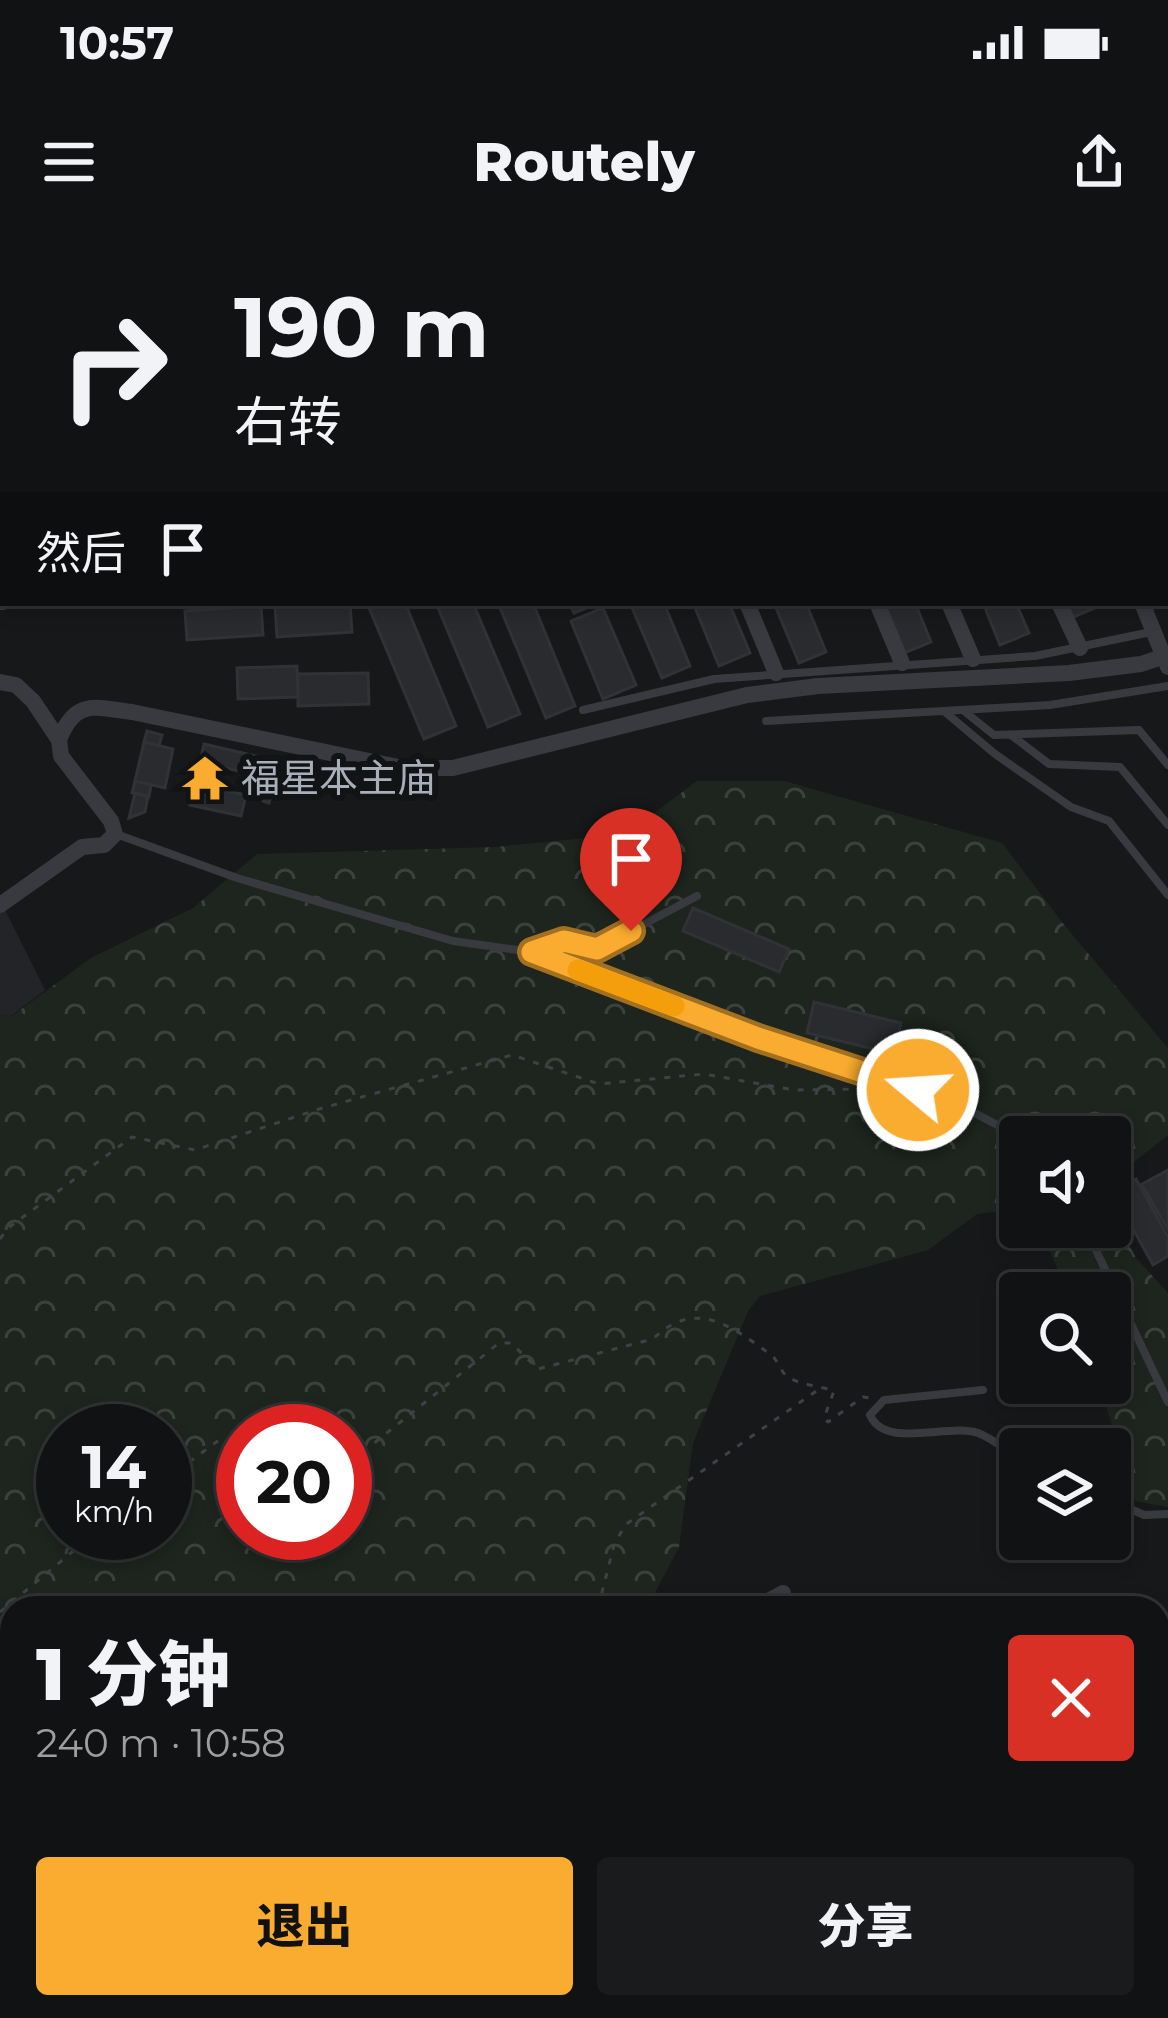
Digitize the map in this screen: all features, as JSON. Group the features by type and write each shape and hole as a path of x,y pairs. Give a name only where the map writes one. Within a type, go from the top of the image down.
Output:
{"street":[{"path":"748,606 776,673"},
{"path":"878,606 902,663"},
{"path":"950,606 973,659"},
{"path":"1060,606 1080,648"},
{"path":"59,740 76,712 91,707 403,768 453,769 747,695 818,686 1069,673 1166,660 1143,606"},
{"path":"0,682 16,685 33,701 59,740 61,756 112,821 115,833 104,845 82,847 0,905"},
{"path":"778,1596 784,1593"}],"lane":[{"path":"583,710 714,679 1035,656 1152,632"},
{"path":"766,721 1050,705 1168,686"},
{"path":"962,710 994,734 1139,730 1168,765"},
{"path":"944,711 1071,807 1108,821 1168,895"},
{"path":"1010,734 1049,764 1120,767 1168,824"},
{"path":"115,833 237,878 453,941 532,952 758,1038 952,1101 999,1126"},
{"path":"532,952 564,941 597,949 697,896"},
{"path":"1095,1248 1168,1402"},
{"path":"983,1390 884,1400 870,1415 879,1429 976,1432 999,1446"},
{"path":"1131,1509 1144,1515 1168,1514"}],"path":[{"path":"0,1239 8,1228 132,1138 195,1150 319,1109 512,1055 599,1084 704,1074 794,1090 871,1089 884,1079"},
{"path":"372,1444 499,1343 512,1343 538,1369 653,1339 667,1326 699,1317 738,1328 759,1350 770,1354 788,1377 834,1391 824,1418 828,1422 863,1397 884,1400"},
{"path":"601,1596 614,1545 625,1526 823,1387"},
{"path":"19,1596 63,1560"}],"shaded area":[{"path":"0,900 45,990 11,1016 0,1015"}],"green space":[{"path":"697,781 784,781 1002,843 1168,1048 1168,1135 1131,1164 1131,1116 999,1116 999,1211 977,1214 928,1250 760,1296 748,1311 693,1443 679,1547 653,1596 0,1596 0,1015 12,1016 91,958 193,908 257,854 496,847 626,834"},
{"path":"1048,1248 1131,1248 1168,1293 1168,1507 1135,1501 1131,1428 1113,1428 1105,1404 1131,1404 1131,1272 1059,1272"}],"building":[{"path":"261,606 263,635 187,640 185,611"},
{"path":"350,606 352,632 277,637 275,607"},
{"path":"368,606 406,606 456,726 424,739"},
{"path":"437,606 474,606 520,714 488,727"},
{"path":"499,606 534,606 575,706 546,718"},
{"path":"631,606 665,606 690,666 662,678"},
{"path":"694,606 730,606 750,653 719,666"},
{"path":"775,606 807,606 826,652 799,663"},
{"path":"884,606 916,606 931,642 904,653"},
{"path":"984,606 1017,606 1029,633 1000,645"},
{"path":"1066,606 1100,606 1071,618"},
{"path":"603,608 636,685 603,699 571,621"},
{"path":"297,666 298,697 238,699 237,668"},
{"path":"368,673 369,704 298,706 298,674"},
{"path":"147,731 162,735 159,746 144,742"},
{"path":"144,742 173,749 165,788 135,781"},
{"path":"204,744 256,756 252,774 200,762"},
{"path":"268,778 275,780 269,803 263,801"},
{"path":"135,781 151,785 149,797 132,793"},
{"path":"195,784 246,795 241,816 190,805"},
{"path":"135,793 148,796 145,812 129,818"},
{"path":"693,908 789,949 779,972 683,931"},
{"path":"814,1002 901,1023 894,1054 807,1033"},
{"path":"1168,1170 1168,1230 1142,1184"},
{"path":"1136,1179 1168,1237 1168,1256 1153,1265 1131,1225 1131,1182"}],"slow traffic":[{"path":"578,970 674,1006"}],"place":[{"name":"福星本主庙","path":"205,778"}],"route":[{"path":"631,931 597,949 564,941 532,952 758,1038 918,1090"}]}
